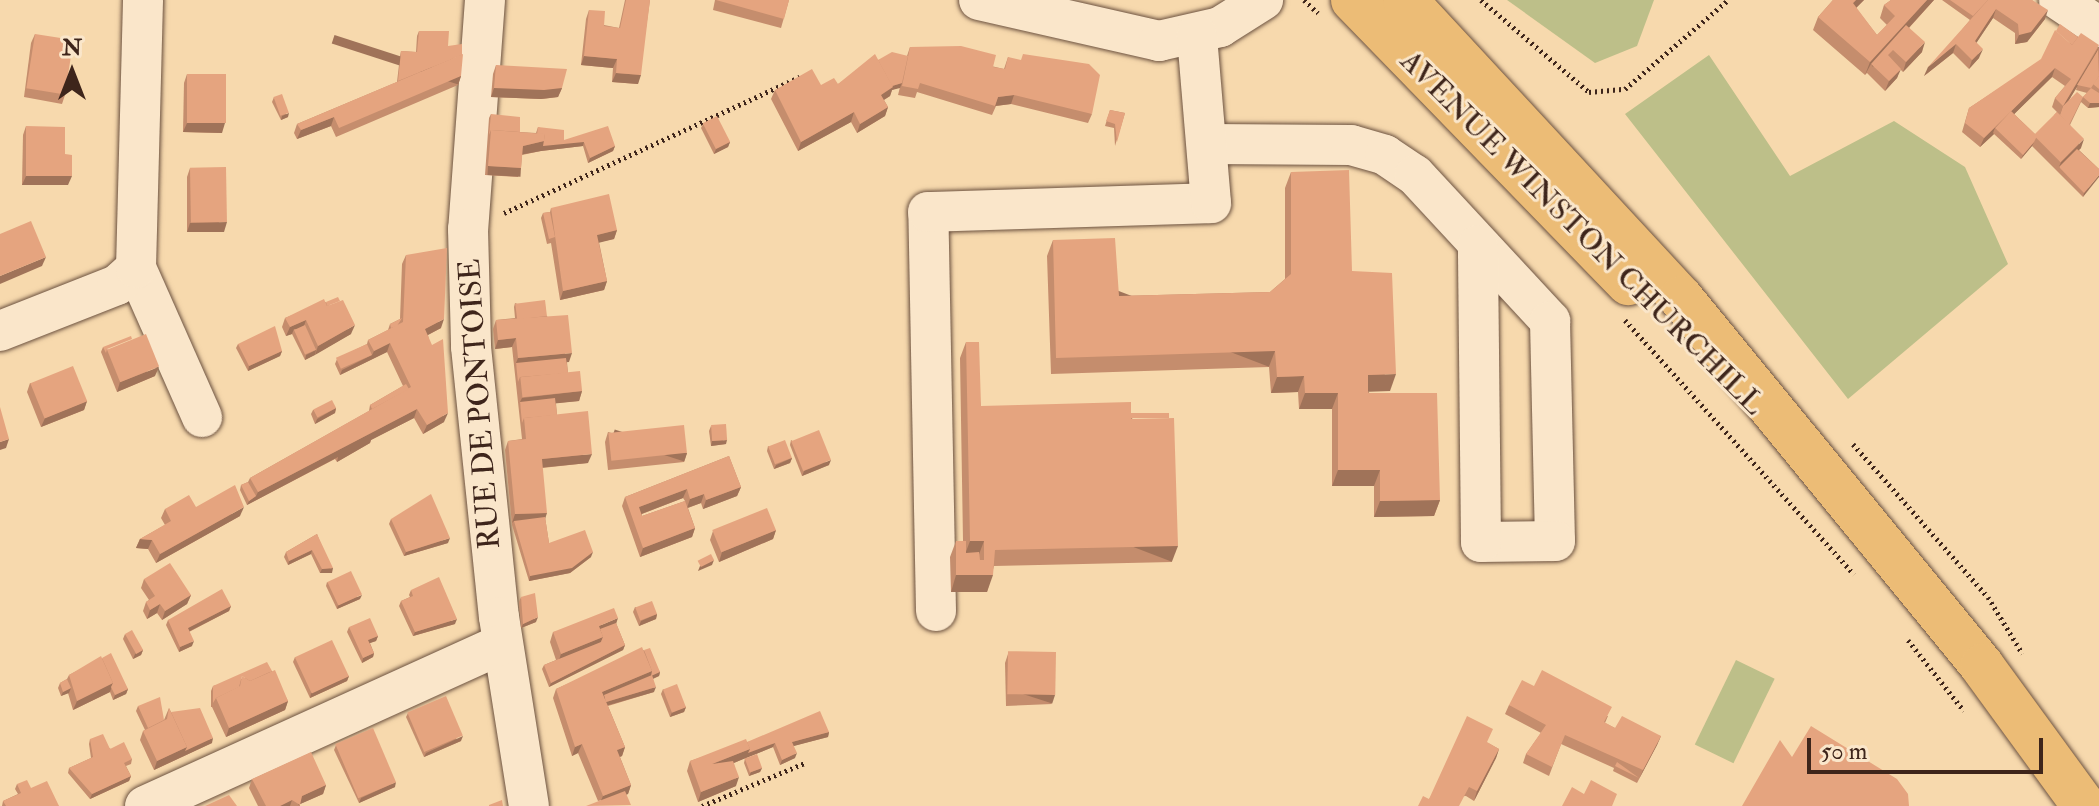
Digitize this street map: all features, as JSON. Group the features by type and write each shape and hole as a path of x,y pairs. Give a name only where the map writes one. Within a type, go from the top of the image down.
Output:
{"main road":[{"name":"AVENUE WINSTON CHURCHILL","path":"1405,0 1681,298 1812,464 1982,666 2084,806"},
{"name":"AVENUE WINSTON CHURCHILL","path":"1340,11 1812,464"}],"street":[{"path":"143,0 136,268 202,417"},
{"name":"RUE DE PONTOISE","path":"485,0 468,229 474,392 502,644 529,806"},
{"path":"979,0 1137,39 1197,35 1253,4"},
{"path":"2059,0 2099,27"},
{"path":"936,611 928,212 1211,203 1209,144 1197,35"},
{"path":"1209,144 1332,144 1385,155 1415,175 1550,321 1555,541 1481,542 1478,245"},
{"path":"0,331 117,285 136,268"},
{"path":"145,806 502,644"}],"path":[{"path":"1304,0 1340,11"},
{"path":"1481,0 1589,92 1625,89 1728,0"},
{"path":"468,229 816,69"},
{"path":"1613,306 1865,585"},
{"path":"1904,634 1968,715"},
{"path":"702,806 805,763"}],"green space":[{"path":"1507,0 1654,0 1637,46 1595,63"},
{"path":"1709,55 1790,176 1894,121 1965,167 2008,264 1848,399 1625,114"},
{"path":"1736,660 1775,679 1733,763 1695,744"}],"building":[{"path":"626,0 650,0 641,75 616,73 617,59 584,56 589,10 605,11 604,26 620,28"},
{"path":"716,0 789,0 784,19"},
{"path":"1833,0 1856,0 1853,3 1877,35 1895,16 1884,5 1891,0 1927,0 1870,62 1818,17"},
{"path":"1950,0 1988,0 1973,16"},
{"path":"1988,0 2032,0 2048,10 2031,32 2019,35 2018,24 1996,9 1975,41 1983,49 1972,60 1956,44 1928,67"},
{"path":"2060,24 2078,37 2072,45 2056,31"},
{"path":"1906,25 1925,42 1906,62 1893,50 1888,55 1901,69 1889,81 1871,64"},
{"path":"2055,30 2072,45 2081,33 2099,45 2063,106 2055,98 2071,79 2055,68 1984,138 1965,123 1969,108 2041,59"},
{"path":"419,31 449,31 448,46 462,44 462,55 398,81 401,51 417,52"},
{"path":"35,34 74,40 65,94 26,88"},
{"path":"961,46 996,55 993,67 1005,69 1008,57 1021,60 1023,54 1089,64 1100,75 1092,114 1014,95 998,97 995,106 920,83 918,89 902,86 910,47"},
{"path":"2098,50 2099,76 2091,88 2077,85"},
{"path":"892,52 908,56 902,83 892,86 878,60"},
{"path":"463,54 461,76 339,128 334,117 301,130 297,124"},
{"path":"875,54 893,87 881,95 888,107 860,124 854,112 801,142 775,90 812,69 821,85 834,78 838,84"},
{"path":"496,65 567,69 562,88 494,88"},
{"path":"187,74 226,74 226,123 187,123"},
{"path":"2091,88 2099,93 2099,103 2090,103 2083,97"},
{"path":"2077,92 2083,97 2069,125 2057,112 2060,115 2063,106"},
{"path":"282,94 289,113 280,116 274,97"},
{"path":"1110,110 1125,113 1117,142 1115,124 1106,121"},
{"path":"2011,111 2037,136 2023,155 1995,128"},
{"path":"2057,112 2084,139 2061,162 2034,135"},
{"path":"491,114 520,117 520,132 491,130 489,135"},
{"path":"717,116 730,142 716,149 703,123"},
{"path":"26,126 65,127 65,154 72,155 72,176 26,176"},
{"path":"608,126 615,146 590,158 584,142 543,146 545,134 537,134 538,127 564,130 564,140"},
{"path":"491,130 545,134 544,141 523,146 521,168 488,166"},
{"path":"2077,149 2099,169 2099,175 2084,193 2059,167"},
{"path":"226,167 227,222 191,223 190,168"},
{"path":"1349,170 1352,271 1392,273 1396,374 1368,375 1368,393 1437,393 1440,500 1380,501 1380,470 1338,470 1338,393 1305,393 1304,376 1277,377 1275,351 1056,358 1053,240 1115,238 1119,296 1270,292 1291,274 1291,172"},
{"path":"609,194 617,230 597,235 607,281 563,291 551,208"},
{"path":"550,212 555,237 549,239 543,213"},
{"path":"31,221 46,257 0,276 0,234"},
{"path":"447,248 444,319 425,329 432,345 443,339 448,413 427,425 417,409 258,492 250,478 411,387 390,343 374,351 368,340 403,322 406,255"},
{"path":"338,297 340,301 327,306 326,302"},
{"path":"324,299 327,306 343,300 355,325 318,346 306,320 290,327 285,318"},
{"path":"545,300 547,316 517,320 515,304"},
{"path":"568,315 572,353 518,358 516,338 498,340 496,320"},
{"path":"402,318 397,326 391,328 390,324"},
{"path":"305,325 316,350 305,355 294,330"},
{"path":"275,326 282,351 249,366 238,344"},
{"path":"146,334 159,366 120,382 107,350"},
{"path":"131,336 132,339 107,349 106,353 103,347"},
{"path":"966,342 979,342 981,406 1131,402 1131,419 1174,418 1178,546 995,550 993,575 956,575 956,541 966,541 966,560 984,560 984,541 970,541"},
{"path":"367,344 372,355 341,369 336,358"},
{"path":"566,358 568,373 520,377 518,382 516,363"},
{"path":"73,366 87,401 45,418 30,383"},
{"path":"580,371 582,391 522,397 520,377"},
{"path":"406,384 409,389 372,409 370,405"},
{"path":"555,398 557,415 524,418 522,423 520,402"},
{"path":"332,400 336,408 317,418 313,410"},
{"path":"0,407 9,439 0,442"},
{"path":"588,411 592,454 542,459 547,513 515,514 508,441 526,439 524,418"},
{"path":"1131,413 1169,413 1169,418 1131,418"},
{"path":"726,424 727,440 712,441 711,425"},
{"path":"684,425 687,453 611,461 608,433"},
{"path":"819,430 831,460 803,471 791,441"},
{"path":"785,440 792,458 775,464 768,446"},
{"path":"729,456 741,487 706,500 704,494 690,499 687,489 639,507 642,516 685,501 695,528 643,548 625,497"},
{"path":"248,482 256,496 249,501 241,485"},
{"path":"235,485 244,507 160,554 152,540 140,539 171,521 165,509 189,495 196,507"},
{"path":"431,494 450,538 406,552 391,519"},
{"path":"767,508 776,530 721,552 712,530"},
{"path":"545,517 549,543 585,530 593,552 572,568 530,576 514,521"},
{"path":"317,534 333,568 322,569 312,550 289,561 286,552"},
{"path":"979,552 980,560 966,560 966,553"},
{"path":"711,554 714,560 701,567 698,561"},
{"path":"170,563 191,595 165,611 160,604 150,610 146,602 155,596 144,579"},
{"path":"351,571 362,595 338,606 327,582"},
{"path":"439,577 457,619 415,632 401,601 413,596 411,590"},
{"path":"222,589 231,606 188,628 194,641 180,647 168,620"},
{"path":"535,593 538,617 523,624 521,597"},
{"path":"652,601 657,614 640,621 635,607"},
{"path":"614,608 618,618 599,626 603,637 561,654 553,632"},
{"path":"370,618 378,636 368,640 374,653 363,658 349,627"},
{"path":"616,623 625,645 551,683 544,665 601,642 600,629"},
{"path":"132,630 143,650 136,654 125,634"},
{"path":"332,640 349,676 312,694 295,657"},
{"path":"642,647 652,671 602,692 625,747 617,750 631,785 603,796 582,744 575,747 556,689"},
{"path":"650,648 660,672 651,676 644,650"},
{"path":"1008,651 1056,652 1055,695 1007,694"},
{"path":"111,653 128,689 115,695 102,658"},
{"path":"101,656 113,683 77,701 69,675"},
{"path":"267,662 272,671 250,681 242,676 239,687 216,698 213,703 213,686"},
{"path":"275,670 288,701 229,728 216,698 240,686 242,676 250,681"},
{"path":"1542,670 1612,707 1604,722 1615,728 1622,716 1661,736 1643,770 1565,735 1552,767 1526,754 1546,725 1509,705 1522,680 1534,686"},
{"path":"652,675 656,687 606,702 604,695"},
{"path":"67,679 71,688 63,692 60,683"},
{"path":"677,684 686,707 672,713 663,689"},
{"path":"446,696 463,736 424,752 407,712"},
{"path":"160,697 164,720 148,728 138,706"},
{"path":"169,708 187,747 157,761 143,731 167,719"},
{"path":"200,708 213,738 185,751 187,747 171,712"},
{"path":"820,711 829,732 792,742 797,753 782,760 775,743 748,753 747,742"},
{"path":"1467,716 1493,729 1487,742 1499,749 1477,791 1469,787 1459,806 1418,806 1423,796 1429,799"},
{"path":"1811,726 1897,779 1908,794 1909,806 1742,806 1780,740 1792,757"},
{"path":"373,728 396,782 358,798 335,744"},
{"path":"103,734 110,749 124,742 132,759 124,763 131,776 92,794 69,768 93,757 90,739"},
{"path":"746,739 750,749 712,764 733,761 739,777 701,792 690,761"},
{"path":"311,752 326,785 302,796 300,805 292,800 280,806 266,806 252,779"},
{"path":"757,754 762,768 750,773 745,758"},
{"path":"1617,762 1639,778 1615,766"},
{"path":"27,780 31,788 47,781 59,806 6,806 3,801 21,793 17,784"},
{"path":"1591,780 1617,794 1612,806 1562,806 1572,787 1584,794"},
{"path":"625,791 631,805 586,806"},
{"path":"229,795 237,806 205,806"},
{"path":"502,800 503,806 489,806 489,805"}]}
